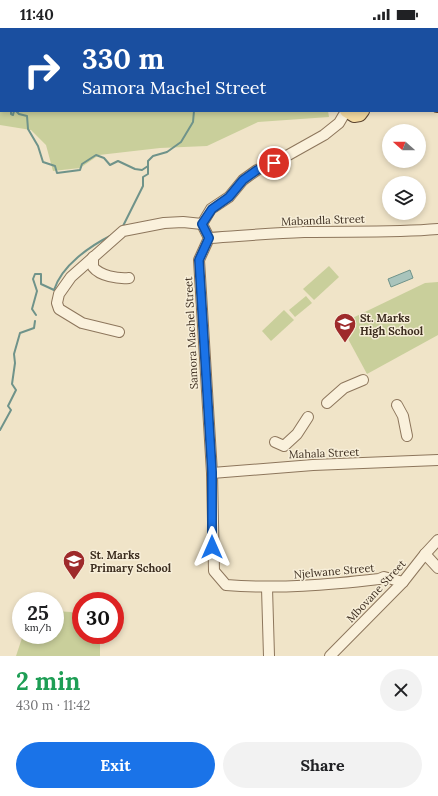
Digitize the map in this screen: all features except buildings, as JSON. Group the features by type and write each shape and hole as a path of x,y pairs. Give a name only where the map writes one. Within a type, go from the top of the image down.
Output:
{"main road":[{"path":"348,112 354,116 360,115 362,112"}],"street":[{"path":"202,224 212,209 229,197 243,180 257,170 274,163 324,135 339,123 345,112"},
{"path":"119,332 82,323 59,309 57,303 59,294 71,277 123,231 164,223 183,222 202,224"},
{"path":"202,224 209,238"},
{"name":"Mabandla Street","path":"209,238 302,232 402,232 438,229"},
{"name":"Samora Machel Street","path":"209,238 199,260 212,472 214,571 226,585 267,588"},
{"path":"93,257 93,267 97,271 120,279 129,278"},
{"path":"327,403 344,388 363,380"},
{"path":"397,405 403,416 407,436"},
{"path":"275,442 284,446 289,442 308,416"},
{"name":"Mahala Street","path":"212,472 313,465 438,460"},
{"name":"Mbovane Street","path":"330,656 403,582 424,554 438,540"},
{"path":"424,554 438,568"},
{"name":"Njelwane Street","path":"267,588 315,586 379,579 384,577 403,582"},
{"path":"267,588 269,656"}],"green space":[{"path":"0,112 328,112 329,117 258,122 207,146 160,148 99,155 80,168 53,171 46,145 31,130 0,125"},
{"path":"329,266 339,277 314,300 303,289"},
{"path":"438,282 438,335 367,374 340,324 425,283"},
{"path":"306,296 312,303 295,317 289,310"},
{"path":"284,310 294,320 271,341 262,331"},
{"path":"64,612 72,612 72,644 100,644 100,656 16,656 20,644 64,644"}],"water":[{"path":"410,270 413,278 391,287 388,279"}],"waterway":[{"path":"11,112 13,115 14,112"},
{"path":"17,112 27,116 28,129 38,146 43,162 55,166 57,173 80,170 82,164 96,155 104,158 110,165 118,161 135,169 142,170 148,166"},
{"path":"122,228 143,186 143,177 148,174 148,161 153,156 167,152 181,142 193,122 194,112"},
{"path":"36,315 32,309 37,291 33,279 35,274 41,274 41,284 54,290 63,272 78,257 112,235"},
{"path":"0,430 11,410 8,406 16,390 12,384 15,363 14,354 20,333 34,328 35,321"}],"place":[{"name":"St. Marks High School","path":"345,344"},
{"name":"St. Marks Primary School","path":"74,580"}],"route":[{"path":"212,547 212,472 208,428 199,260 209,238 202,224 212,209 229,197 243,180 257,170 274,163"}]}
